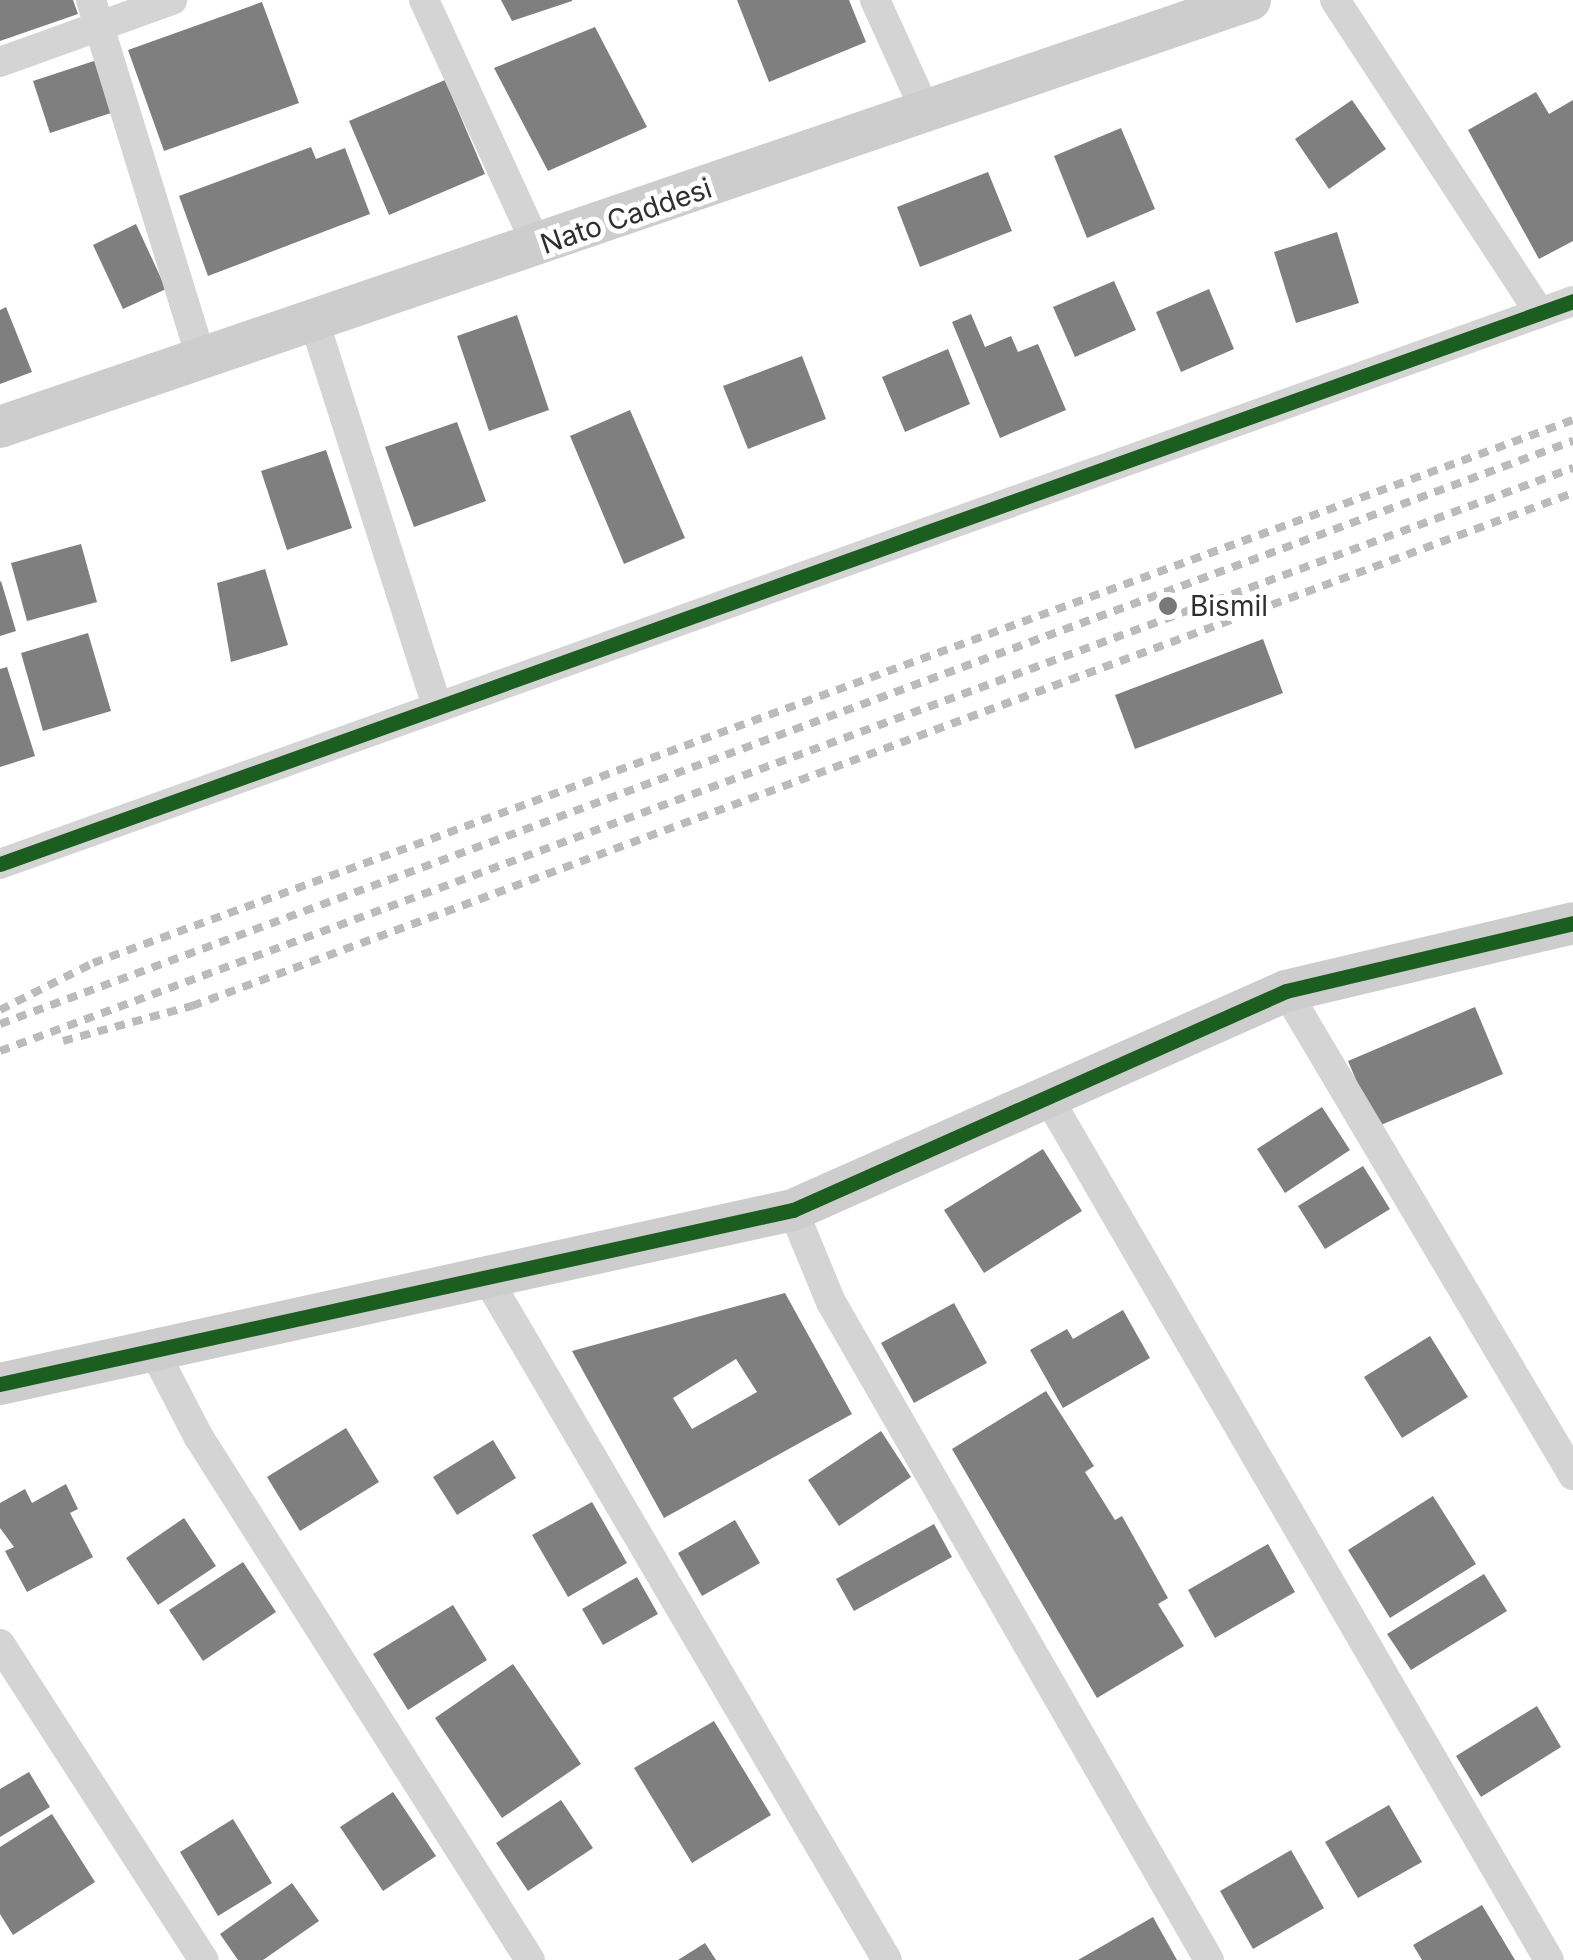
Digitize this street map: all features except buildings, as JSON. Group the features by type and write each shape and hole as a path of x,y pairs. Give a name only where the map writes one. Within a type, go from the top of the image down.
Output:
{"street":[{"path":"0,62 95,13 172,0"},
{"path":"424,0 537,246"},
{"path":"874,0 927,114"},
{"name":"Nato Caddesi","path":"0,427 316,324 1250,0"},
{"path":"1335,0 1540,313"},
{"path":"95,13 202,361"},
{"path":"0,864 1573,301"},
{"path":"316,324 436,706"},
{"path":"0,1384 488,1280 793,1210 1046,1094 1286,991 1572,927"},
{"path":"1286,991 1573,1475"},
{"path":"1046,1094 1548,1960"},
{"path":"793,1210 831,1302 1209,1960"},
{"path":"488,1280 887,1960"},
{"path":"154,1351 198,1436 530,1960"},
{"path":"0,1644 204,1960"}],"railway":[{"path":"0,1010 93,963 1573,420"},
{"path":"0,1024 1573,441"},
{"path":"0,1051 1573,468"},
{"path":"63,1041 192,1006 1573,493"}],"cycle path":[{"path":"0,864 1573,301"},
{"path":"0,1384 793,1210 1286,991 1573,923"}],"place":[{"name":"Bismil","path":"1168,606"}]}
